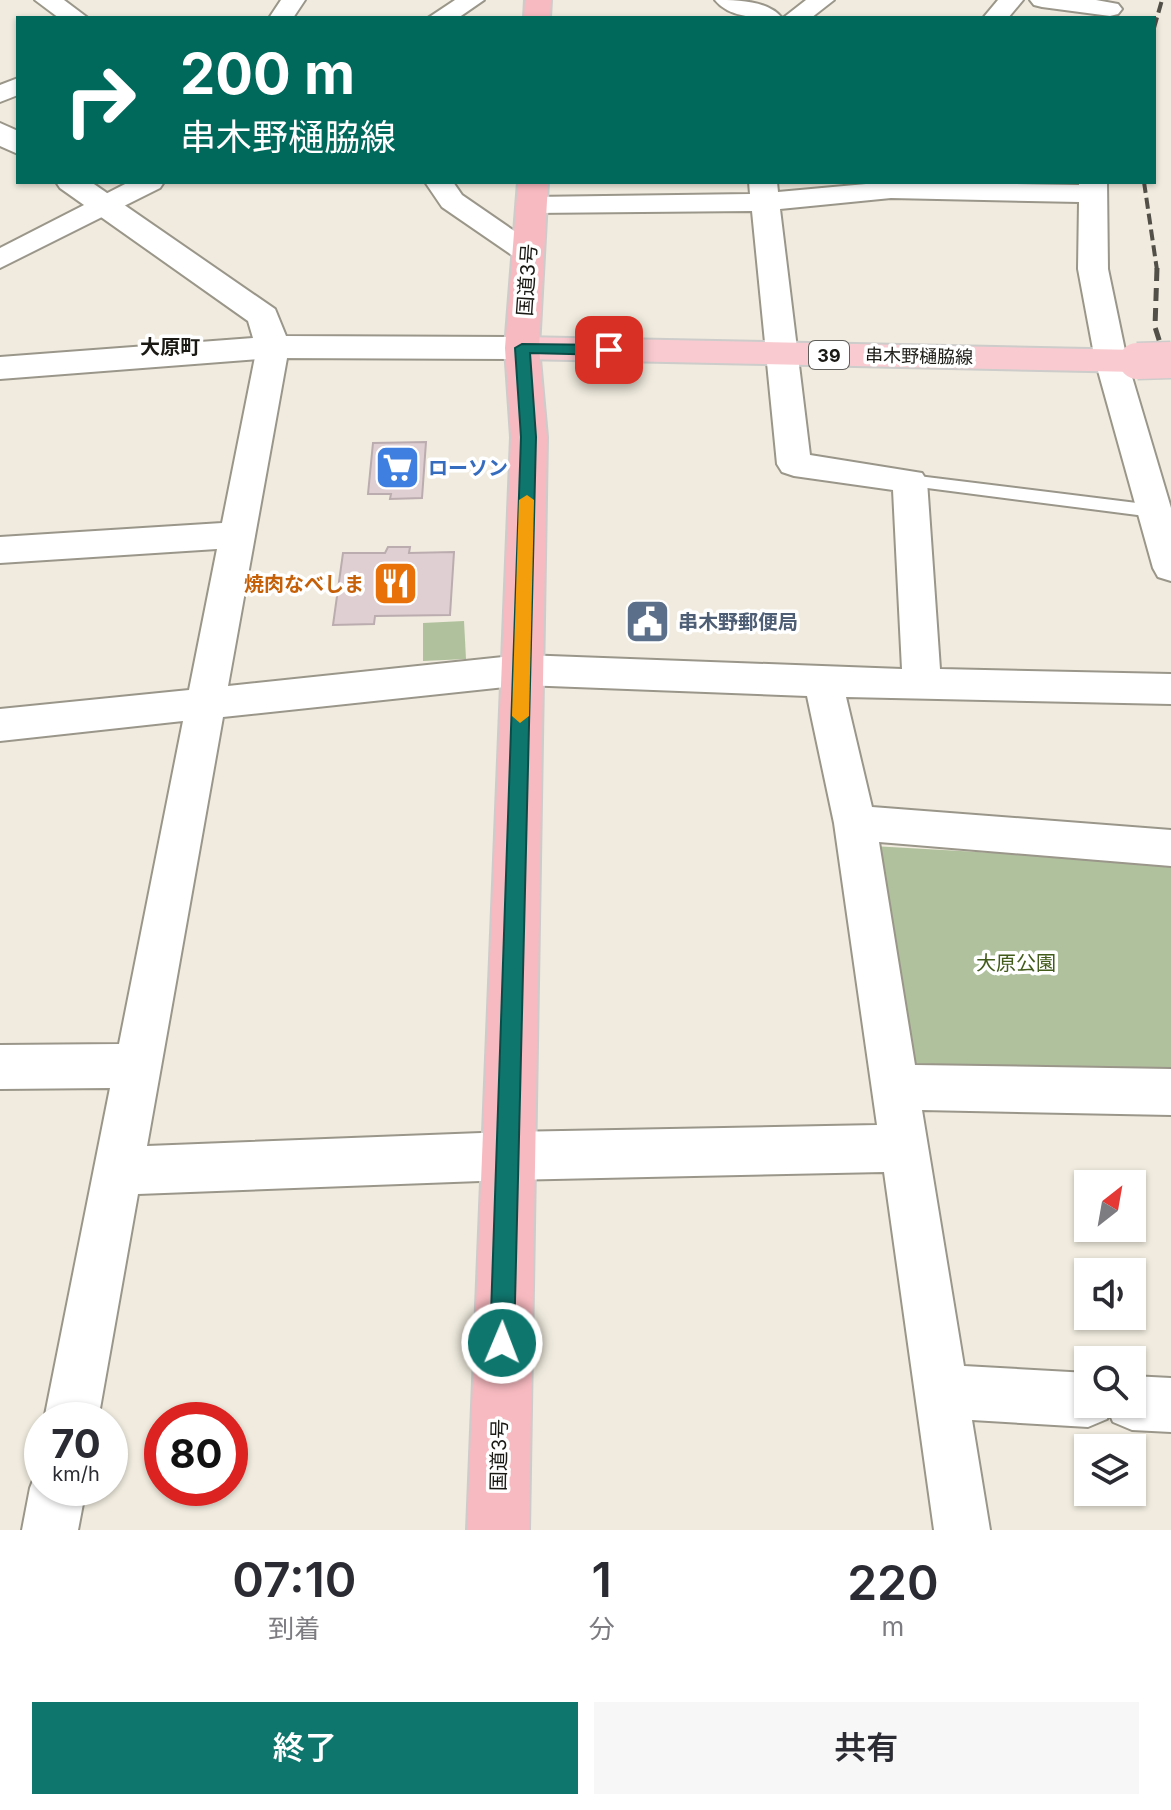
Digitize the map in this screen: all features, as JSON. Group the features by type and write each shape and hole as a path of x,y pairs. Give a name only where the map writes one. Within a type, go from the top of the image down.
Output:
{"highway":[{"name":"国道3号","path":"498,1530 529,437 522,348 533,194"}],"main road":[{"name":"串木野樋脇線","path":"522,348 1171,360"}],"street":[{"path":"47,0 73,16"},
{"path":"444,16 472,0"},
{"path":"727,0 755,15"},
{"path":"798,16 822,0"},
{"path":"997,16 1011,0"},
{"path":"1042,0 1110,9"},
{"path":"74,184 263,316 273,347 74,1402"},
{"path":"0,259 146,184"},
{"path":"440,184 452,201 529,254"},
{"path":"533,194 765,192 891,186 1094,188 1093,269 1124,360 1153,511 1171,568"},
{"path":"765,192 794,464 910,481 922,684"},
{"path":"0,368 273,347 522,348"},
{"path":"0,550 237,535"},
{"path":"0,725 523,670 823,682 1171,689"},
{"path":"823,682 855,823 962,1530"},
{"path":"855,823 1171,848"},
{"path":"0,1067 136,1066"},
{"path":"894,1087 1171,1092"},
{"path":"117,1171 507,1156 904,1148"},
{"path":"941,1391 1074,1399"},
{"path":"1146,1404 1171,1405"},
{"path":"50,1530 55,1506"}],"lane":[{"path":"910,481 1153,511"}],"green space":[{"path":"464,621 466,659 423,661 423,623"},
{"name":"大原公園","path":"872,846 1171,863 1171,1072 912,1070"}],"building":[{"name":"ローソン","path":"426,442 422,498 390,499 391,494 368,494 373,443"},
{"name":"焼肉なべしま","path":"388,547 410,547 409,553 454,552 450,615 375,616 374,624 333,625 343,553 385,553"}],"railway":[{"path":"1156,21 1162,0"},
{"path":"1144,184 1157,270"},
{"path":"1157,270 1155,327 1171,378"}],"slow traffic":[{"path":"520,716 527,500"}],"place":[{"name":"ローソン","path":"397,468"},
{"name":"焼肉なべしま","path":"395,584"},
{"name":"串木野郵便局","path":"647,622"}],"district":[{"name":"大原町","path":"170,347"}],"route":[{"path":"502,1343 529,437 522,348 609,350"}]}
